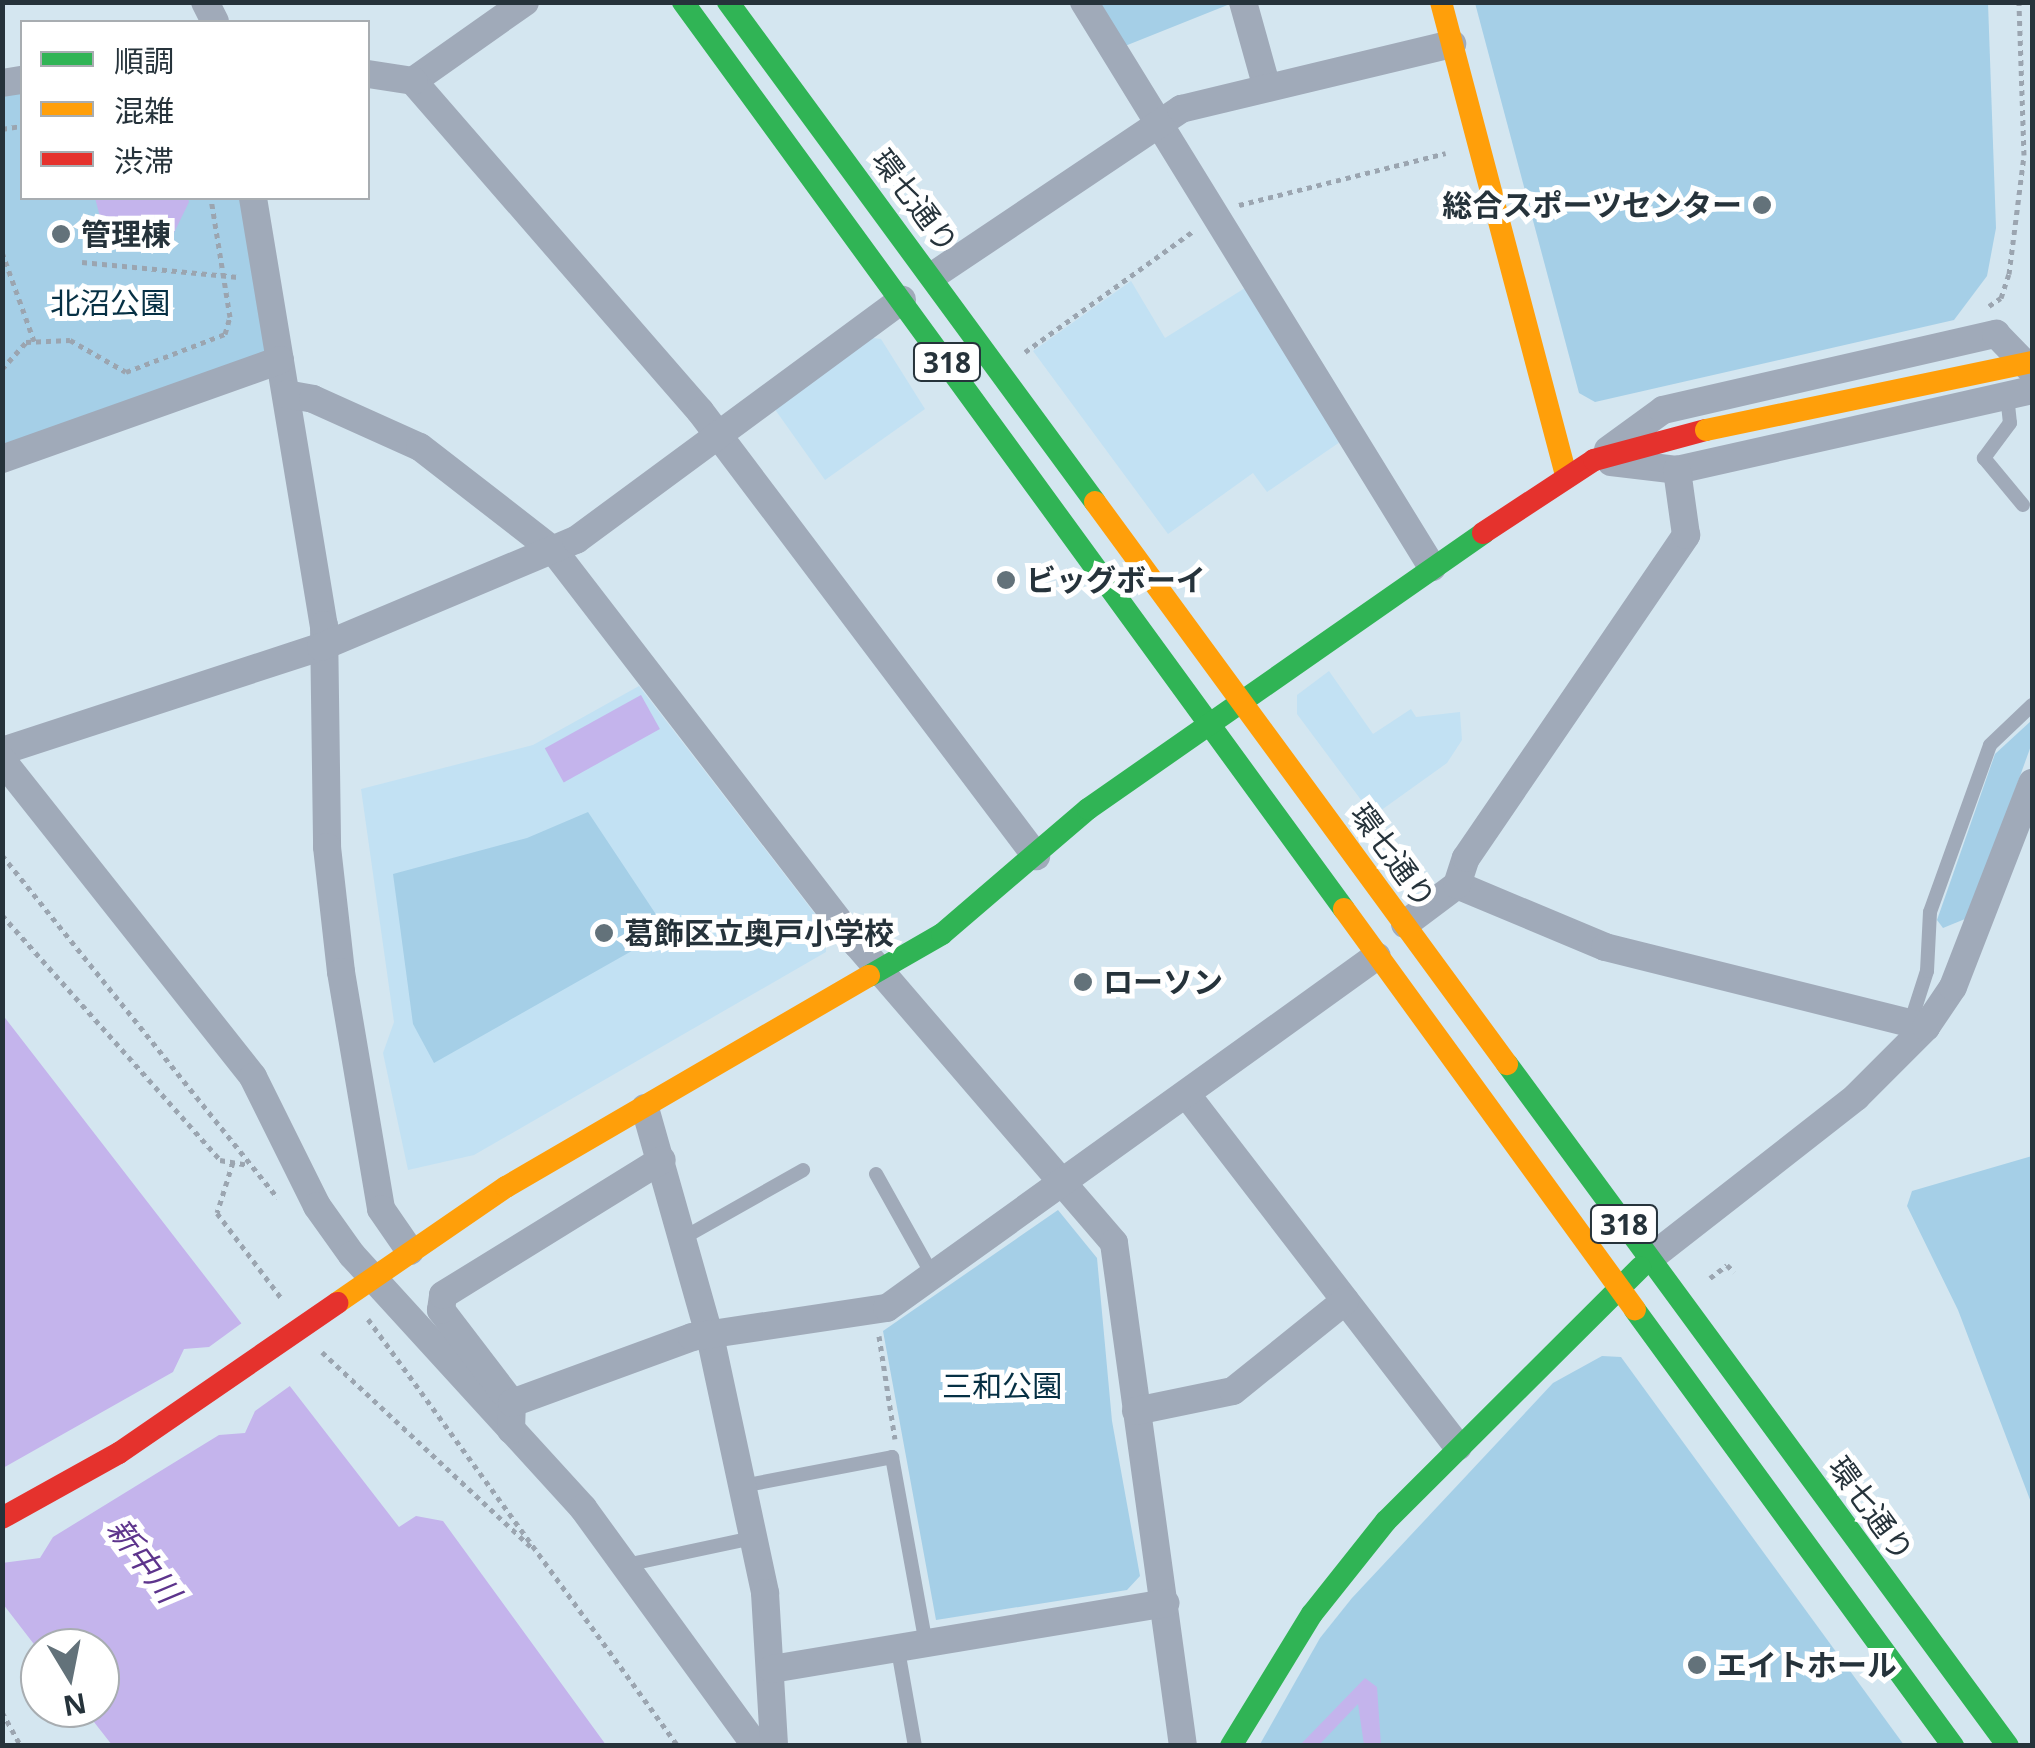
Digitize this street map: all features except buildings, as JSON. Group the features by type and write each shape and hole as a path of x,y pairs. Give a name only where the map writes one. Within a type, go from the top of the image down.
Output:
{"main road":[{"name":"318","path":"683,2 1953,1746"},
{"name":"環七通り","path":"728,2 934,275 2008,1746"},
{"path":"1441,2 1566,476"},
{"path":"2,1518 150,1432 410,1251 645,1108 884,973 980,906 1088,809 1432,566 1594,460 1706,430 2032,362"},
{"path":"1232,1746 1268,1678 1347,1566 1458,1447 1649,1259"}],"street":[{"path":"412,81 525,2"},
{"path":"1084,2 1161,120 1432,566"},
{"path":"1242,2 1267,88"},
{"path":"934,275 1161,120 1267,88 1452,44"},
{"path":"370,74 412,81 716,432 1036,856"},
{"path":"253,200 324,625 321,647 327,847 341,972 381,1209 410,1251"},
{"path":"2,751 321,647 554,551 902,300"},
{"path":"1594,460 1662,410 1987,324 2032,372"},
{"path":"2,458 280,360"},
{"path":"1594,460 1677,470 2020,392"},
{"path":"286,394 313,399 420,447 554,551 884,973 1114,1243 1182,1746"},
{"path":"1405,924 1457,885 1466,858 1686,535 1688,515 1677,470"},
{"path":"2,760 253,1076 317,1206 370,1280 511,1417"},
{"path":"1649,1259 1895,1062 1919,1025 1952,987 2032,782"},
{"path":"1457,885 1606,947 1919,1025"},
{"path":"511,1417 709,1335 876,1312 1064,1184 1377,956"},
{"path":"1187,1095 1458,1447"},
{"path":"645,1108 709,1335 753,1538 772,1669 774,1746"},
{"path":"662,1160 443,1295 441,1310 511,1417 626,1565 756,1746"},
{"path":"1136,1411 1232,1391 1345,1302"},
{"path":"772,1669 1164,1602"}],"lane":[{"path":"2020,392 2010,423 1984,458 2024,505"},
{"path":"1919,1025 1930,912 1990,745 2032,705"},
{"path":"683,1238 803,1170"},
{"path":"876,1174 934,1276"},
{"path":"742,1486 892,1457 912,1648 915,1746"},
{"path":"626,1565 753,1538"}],"path":[{"path":"1987,324 2002,298 2009,274 2024,154 2019,2"},
{"path":"2,369 7,358 34,342 70,340 126,372 225,334 224,280 211,200"},
{"path":"2,252 34,342"},
{"path":"82,262 224,280"},
{"path":"2,915 220,1160 252,1166"},
{"path":"234,1162 216,1213 285,1304"},
{"path":"1710,1278 1727,1265 1734,1272"},
{"path":"876,1312 895,1440 892,1457"},
{"path":"320,1348 514,1539 536,1551"},
{"path":"2,1712 20,1746"}],"shaded area":[{"path":"1131,281 1165,338 1245,288 1340,442 1267,492 1253,473 1168,534 1033,351"},
{"path":"873,338 881,339 925,409 825,480 774,408"},
{"path":"1329,671 1373,734 1411,709 1416,717 1460,712 1462,740 1447,763 1373,816 1297,714 1297,695"},
{"name":"葛飾区立奥戸小学校","path":"639,686 825,927 826,952 474,1155 408,1170 383,1053 394,1022 361,789 533,745"}],"green space":[{"path":"1235,2 1125,46 1097,3"},
{"name":"総合スポーツセンター","path":"1475,3 1988,3 1996,228 1987,276 1954,320 1595,402 1579,393"},
{"name":"北沼公園","path":"20,87 20,200 244,200 272,358 3,454 3,89"},
{"path":"2032,720 2032,743 1974,903 1965,919 1943,928 1937,920 1995,754"},
{"path":"588,812 667,931 434,1063 413,1024 393,874 527,838"},
{"path":"2032,1156 2032,1505 1958,1310 1907,1206 1912,1191"},
{"name":"三和公園","path":"1058,1210 1097,1258 1112,1421 1140,1576 1127,1590 936,1620 883,1331"},
{"path":"1602,1356 1621,1357 1904,1745 1259,1746 1320,1638 1352,1598 1553,1383"}],"water":[{"path":"96,200 188,200 171,239 134,249 103,228"},
{"path":"641,695 660,729 564,782 545,748"},
{"name":"新中川","path":"2,1014 399,1527 416,1516 443,1521 606,1745 112,1745 99,1728 120,1728 120,1628 22,1628 3,1604"},
{"path":"1365,1678 1377,1687 1381,1745 1364,1745 1358,1704 1319,1745 1300,1745"}],"pier":[{"path":"246,1320 294,1383 255,1411 245,1433 219,1435 53,1537 40,1558 2,1563 3,1468 173,1372 184,1349 209,1347"}],"traffic: fast":[{"path":"683,2 1344,909"},
{"path":"728,2 1095,502"},
{"path":"869,976 942,934 1088,809 1483,533"},
{"path":"1507,1064 2008,1746"},
{"path":"1231,1746 1312,1614 1386,1521 1640,1268"},
{"path":"1635,1310 1953,1746"}],"traffic: slow":[{"path":"1441,2 1566,476"},
{"path":"1706,430 2032,362"},
{"path":"1095,502 1507,1064"},
{"path":"1344,909 1635,1310"},
{"path":"337,1303 506,1187 869,976"}],"traffic: jam":[{"path":"1483,533 1594,460 1706,430"},
{"path":"2,1518 119,1453 337,1303"}],"place":[{"name":"総合スポーツセンター","path":"1762,205"},
{"name":"管理棟","path":"61,234"},
{"name":"ビッグボーイ","path":"1006,580"},
{"name":"葛飾区立奥戸小学校","path":"604,933"},
{"name":"ローソン","path":"1083,982"},
{"name":"エイトホール","path":"1697,1665"}]}
